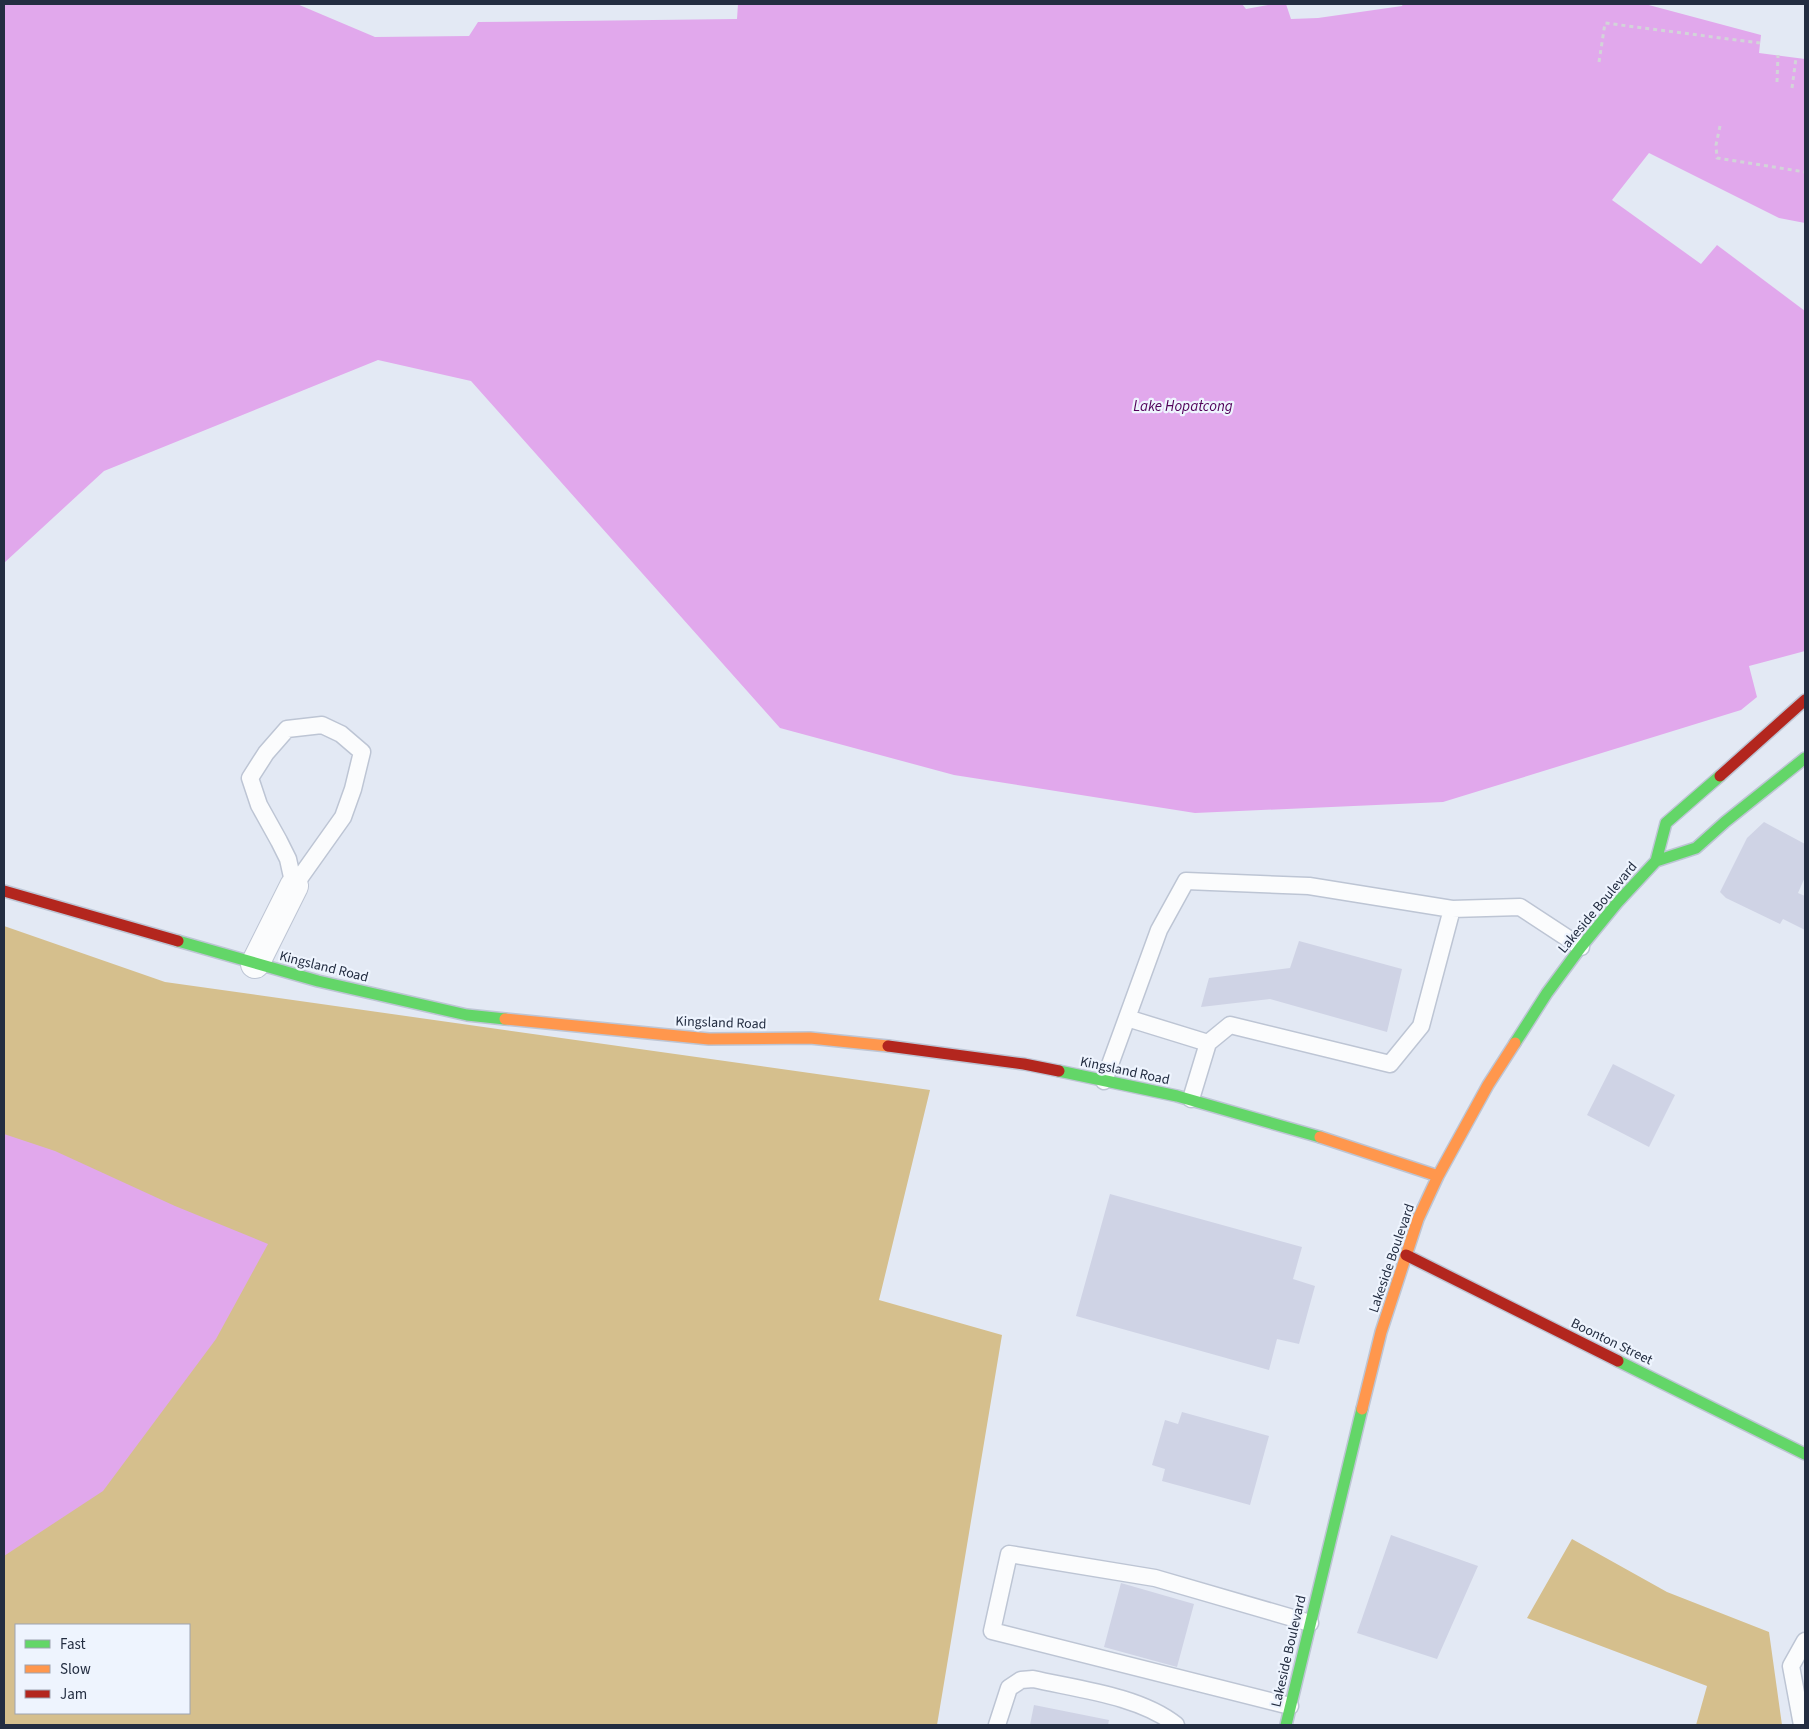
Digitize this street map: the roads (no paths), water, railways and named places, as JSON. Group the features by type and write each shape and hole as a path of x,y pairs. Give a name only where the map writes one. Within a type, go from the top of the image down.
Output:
{"street":[{"name":"Lakeside Boulevard","path":"1286,1725 1381,1332 1418,1219 1438,1176 1516,1039 1546,993 1580,947 1656,861 1666,823 1805,700"},
{"name":"Lakeside Boulevard","path":"1656,861 1696,848 1725,822 1805,758"},
{"path":"255,964 294,886"},
{"name":"Kingsland Road","path":"4,891 318,981 467,1015 709,1039 810,1038 922,1050 1024,1064 1191,1100 1308,1134 1438,1176"},
{"name":"Boonton Street","path":"1406,1256 1805,1454"}],"lane":[{"path":"322,725 341,734 362,752 353,790 343,817 294,886 288,859 259,805 250,778 266,753 287,728 322,725"},
{"path":"1104,1081 1159,930 1186,881 1309,886 1452,908 1520,907 1580,947"},
{"path":"1191,1100 1208,1043 1230,1025 1390,1064 1421,1026 1452,908"},
{"path":"1126,1018 1208,1043"},
{"path":"1290,1706 992,1632 1009,1554 1155,1578 1310,1623"},
{"path":"1802,1725 1790,1666 1805,1641"},
{"path":"997,1725 1009,1688 1021,1680 1033,1680 1126,1700 1152,1710 1176,1725"}],"water":[{"name":"Lake Hopatcong","path":"4,4 297,4 375,37 469,36 478,22 737,19 738,4 1242,4 1246,9 1286,4 1291,19 1318,18 1402,6 1403,4 1645,4 1761,35 1759,53 1805,59 1805,223 1779,218 1649,153 1612,200 1701,264 1717,245 1805,311 1805,651 1749,666 1757,697 1741,710 1443,802 1195,813 954,775 780,728 471,381 378,360 104,471 4,563"},
{"path":"4,1134 55,1151 175,1206 268,1244 216,1339 103,1491 4,1556"}]}
